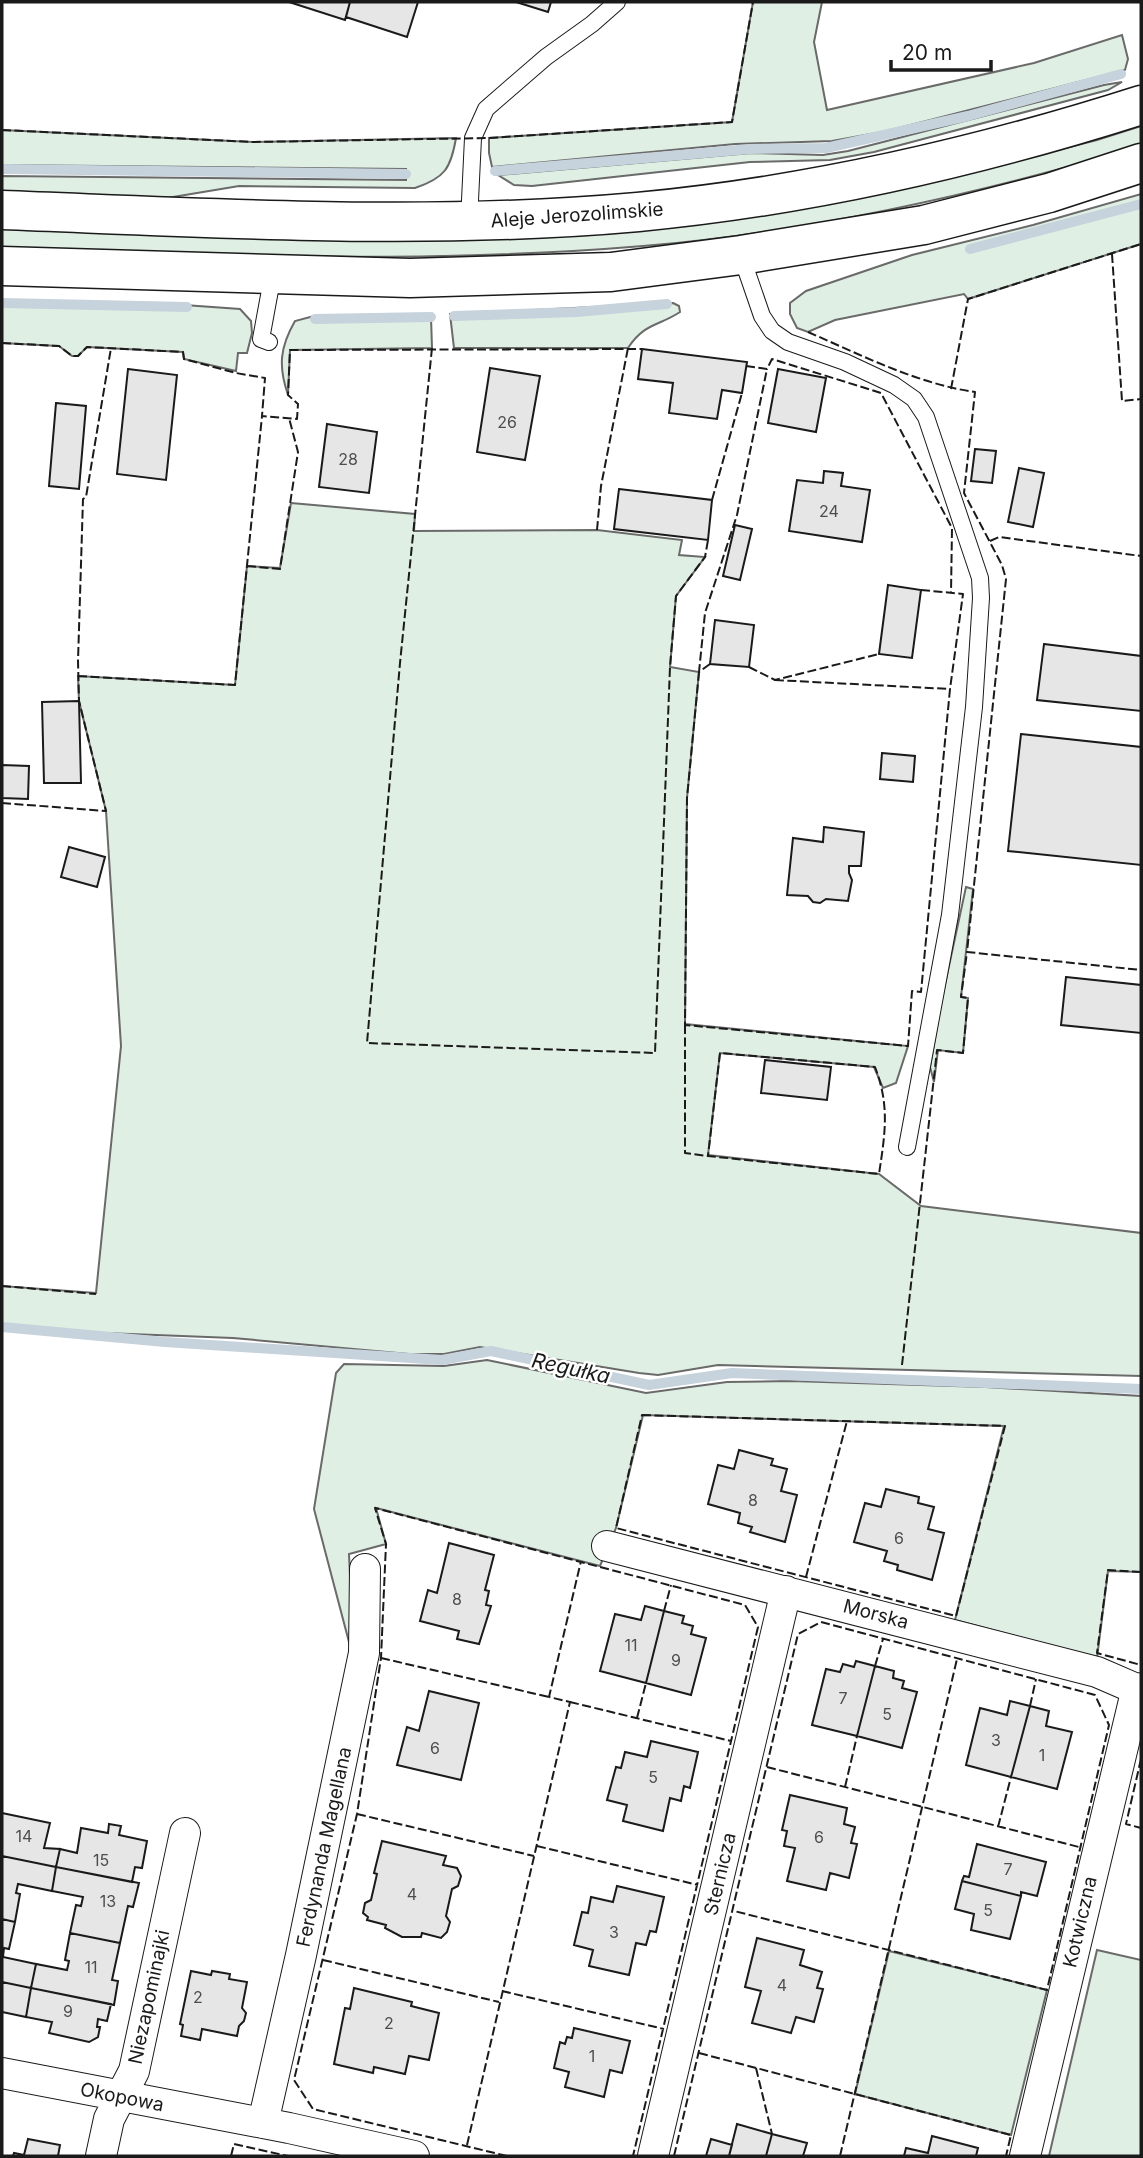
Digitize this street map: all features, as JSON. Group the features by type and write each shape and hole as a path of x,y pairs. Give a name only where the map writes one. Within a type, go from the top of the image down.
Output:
{"main road":[{"name":"Aleje Jerozolimskie","path":"2,210 348,222 469,222 638,212 730,201 825,185 946,160 1069,128 1141,105"},
{"path":"2,266 476,277 611,272 741,255 924,225 1049,193 1141,163"}],"street":[{"name":"Morska","path":"607,1546 1097,1672 1139,1689"},
{"name":"Ferdynanda Magellana","path":"252,2121 301,1955 364,1653 365,1569"},
{"name":"Sternicza","path":"653,2156 786,1591"},
{"name":"Kotwiczna","path":"1025,2156 1139,1689"},
{"name":"Niezapominajki","path":"102,2156 109,2119 134,2071 184,1833"},
{"name":"Okopowa","path":"2,2073 252,2121 414,2156"}],"lane":[{"path":"469,222 473,138 486,109 617,2"},
{"path":"741,255 762,316 772,331 788,342 845,362 894,385 914,399 926,417 980,578 974,707 950,915 907,1147"},
{"path":"269,342 261,339 273,274"}],"green space":[{"path":"753,2 822,2 814,42 827,110 1034,63 1122,35 1128,59 1125,70 887,131 832,141 735,144 492,167 489,138 732,122"},
{"path":"1122,82 1108,90 874,152 830,160 750,162 532,186 514,185 498,175 751,153 823,155"},
{"path":"1141,126 1141,146 1019,180 895,209 706,240 563,252 403,257 242,256 2,248 2,227 930,182 1097,140"},
{"path":"2,130 253,142 456,138 452,157 445,170 440,176 415,188 239,186 167,198 2,191 2,176 406,180 406,169 2,165"},
{"path":"1141,194 1141,244 968,299 964,294 835,320 808,332 797,328 790,314 790,303 806,291 912,255 1033,225"},
{"path":"2,302 156,303 240,309 251,321 252,333 247,353 238,353 236,371 184,359 183,352 87,347 78,356 72,356 59,346 2,343"},
{"path":"673,303 679,306 680,312 646,329 628,348 454,348 450,314"},
{"path":"314,316 431,317 432,348 290,350 288,395 282,357 286,339 295,321"},
{"path":"291,503 415,514 414,531 597,530 682,540 679,555 705,557 676,596 670,667 699,672 687,798 685,1024 908,1046 896,1083 883,1088 874,1067 720,1053 708,1155 879,1174 921,1206 1141,1233 1141,1376 718,1365 658,1375 480,1347 444,1354 409,1354 233,1338 2,1329 2,1286 96,1293 121,1046 106,811 79,701 78,676 235,685 247,566 280,568"},
{"path":"966,887 973,889 961,997 968,998 963,1053 938,1050 934,1082 930,1067"},
{"path":"487,1360 646,1393 727,1382 791,1381 985,1387 1141,1396 1141,1572 1108,1571 1097,1658 955,1620 1004,1426 643,1415 616,1528 600,1566 376,1508 386,1544 349,1554 353,1640 349,1642 314,1509 336,1373 344,1364 444,1366"},
{"path":"1097,1950 1141,1960 1141,2156 1049,2156"},
{"path":"889,1951 1047,1990 1011,2135 855,2094"}],"building":[{"path":"289,2 350,2 345,20"},
{"path":"350,2 418,2 407,37 346,17"},
{"path":"516,2 551,2 548,12"},
{"path":"642,349 747,362 742,393 722,390 717,419 669,413 673,383 638,379"},
{"path":"490,368 540,376 525,460 477,452"},
{"path":"128,369 177,375 166,480 117,474"},
{"path":"778,369 826,378 816,432 768,423"},
{"path":"56,403 86,406 79,489 49,486"},
{"path":"327,424 377,432 369,493 319,487"},
{"path":"975,449 996,451 992,483 971,481"},
{"path":"1019,468 1044,473 1033,527 1008,522"},
{"path":"824,471 843,473 841,486 870,490 862,542 789,531 797,480 823,483"},
{"path":"619,489 712,500 708,540 614,529"},
{"path":"735,525 752,529 740,580 723,576"},
{"path":"888,585 921,590 912,658 879,654"},
{"path":"715,620 754,625 749,667 710,664"},
{"path":"1044,644 1141,656 1141,711 1037,700"},
{"path":"79,701 81,783 44,783 42,702"},
{"path":"1021,734 1141,747 1141,865 1008,851"},
{"path":"882,753 915,756 913,782 880,779"},
{"path":"2,765 29,766 28,799 2,798"},
{"path":"824,827 864,832 861,866 849,866 852,880 848,901 826,899 820,903 813,902 808,896 787,895 793,838 823,842"},
{"path":"69,847 105,857 97,887 61,877"},
{"path":"1066,977 1141,985 1141,1033 1061,1025"},
{"path":"765,1060 831,1067 827,1100 761,1093"},
{"path":"739,1450 773,1459 771,1465 787,1469 781,1491 797,1495 785,1542 750,1532 752,1527 738,1523 740,1513 708,1504 718,1465 734,1469"},
{"path":"886,1489 919,1497 918,1503 934,1507 928,1529 944,1533 932,1580 897,1570 898,1565 884,1561 887,1551 854,1542 865,1503 881,1507"},
{"path":"449,1543 494,1555 485,1590 489,1591 486,1605 491,1606 479,1644 457,1639 459,1631 420,1621 428,1590 437,1593"},
{"path":"645,1606 664,1611 646,1683 600,1671 615,1614 641,1620"},
{"path":"664,1611 684,1616 682,1623 693,1626 691,1634 706,1638 691,1695 646,1683"},
{"path":"856,1661 875,1666 857,1736 812,1725 826,1669 840,1672 843,1664 854,1667"},
{"path":"875,1666 894,1671 893,1678 904,1681 902,1688 917,1692 902,1748 857,1736"},
{"path":"429,1691 479,1703 461,1780 397,1765 407,1727 419,1731"},
{"path":"1010,1701 1030,1706 1011,1777 966,1765 980,1708 1007,1715"},
{"path":"1030,1706 1049,1711 1046,1726 1072,1732 1057,1789 1011,1777"},
{"path":"651,1741 698,1752 690,1788 684,1786 681,1801 670,1798 663,1831 623,1821 627,1805 607,1800 616,1767 621,1768 625,1752 647,1757"},
{"path":"790,1795 847,1808 844,1824 855,1827 851,1843 857,1844 849,1878 830,1873 826,1890 787,1881 795,1848 784,1846 787,1831 782,1830"},
{"path":"2,1813 50,1823 44,1848 60,1849 56,1867 2,1856"},
{"path":"109,1824 121,1826 119,1835 147,1841 142,1868 135,1867 132,1882 56,1867 60,1849 77,1853 81,1828 108,1833"},
{"path":"382,1841 446,1856 443,1865 457,1868 461,1876 458,1886 452,1889 446,1916 450,1922 447,1932 441,1938 422,1933 421,1937 402,1937 385,1928 386,1925 367,1920 368,1917 363,1913 365,1903 371,1900"},
{"path":"977,1844 1046,1862 1037,1896 1021,1892 1021,1896 962,1881 964,1876 969,1877"},
{"path":"2,1856 56,1867 52,1891 18,1884 16,1893 20,1894 15,1922 2,1919"},
{"path":"56,1867 139,1883 133,1907 128,1906 120,1943 70,1933 76,1905 81,1906 83,1897 52,1891"},
{"path":"962,1881 1021,1896 1010,1939 971,1930 974,1914 955,1909"},
{"path":"617,1886 664,1897 656,1932 650,1931 646,1945 636,1943 629,1975 589,1966 593,1950 574,1945 582,1912 588,1913 591,1897 613,1902"},
{"path":"2,1919 15,1922 9,1949 4,1948 3,1957 36,1964 31,1988 2,1982"},
{"path":"70,1933 120,1943 112,1980 118,1981 114,2005 31,1988 36,1964 67,1970 69,1961 65,1960"},
{"path":"757,1938 804,1950 800,1965 822,1972 817,1988 823,1989 814,2022 796,2017 791,2033 752,2023 761,1991 745,1987"},
{"path":"191,1971 211,1975 212,1971 230,1974 229,1979 247,1982 242,2008 246,2013 237,2036 202,2029 200,2040 181,2036 183,2025 180,2024"},
{"path":"2,1982 31,1988 26,2017 2,2012"},
{"path":"31,1988 111,2004 107,2021 98,2019 98,2037 89,2042 49,2033 52,2022 26,2017"},
{"path":"354,1988 412,2002 411,2006 439,2013 429,2060 409,2056 405,2074 374,2067 373,2073 334,2064 345,2008 350,2009"},
{"path":"574,2028 630,2041 622,2073 610,2070 604,2097 565,2087 569,2072 554,2068 560,2042 565,2044 567,2037 572,2038"},
{"path":"737,2124 772,2134 766,2156 729,2156"},
{"path":"772,2134 807,2143 803,2156 766,2156"},
{"path":"932,2136 978,2148 976,2156 904,2156 906,2148 928,2153"},
{"path":"28,2139 60,2145 58,2156 13,2156 14,2153 24,2155"},
{"path":"711,2139 732,2145 729,2156 706,2156"}],"waterway":[{"path":"495,171 750,149 826,148 968,116 1121,74"},
{"path":"2,169 406,174"},
{"path":"970,249 1141,204"},
{"path":"2,303 187,307"},
{"path":"454,316 576,312 667,304"},
{"path":"315,319 431,317"},
{"name":"Regułka","path":"2,1327 165,1342 442,1360 491,1351 649,1385 732,1373 1141,1389"}],"fence":[{"path":"2,130 253,142 489,138 732,122 753,2"},
{"path":"951,389 968,299 1141,244"},
{"path":"1112,254 1122,401 1141,399"},
{"path":"808,332 911,376 975,392 964,493 1002,565 1006,579 967,952 1141,970"},
{"path":"2,343 59,346 72,356 78,356 87,347 183,352 184,359 265,378 262,416 297,419 298,404 288,395 290,350 642,349"},
{"path":"2,803 106,811 79,701 78,661 83,499 86,497 111,348"},
{"path":"432,348 400,663 367,1043 655,1053 670,667 676,596 705,557 708,540"},
{"path":"597,530 601,486 628,348"},
{"path":"746,366 767,369 772,359 881,393 952,528 951,593"},
{"path":"710,664 699,672 705,613 737,515 767,369"},
{"path":"712,500 742,393"},
{"path":"78,676 235,685 262,416"},
{"path":"247,566 280,569 298,452 289,418"},
{"path":"990,541 999,537 1141,556"},
{"path":"921,590 963,594 950,689"},
{"path":"749,667 775,680 879,654"},
{"path":"699,672 687,798 685,1025 908,1046 912,991 921,992 950,689 775,680"},
{"path":"902,1365 937,1050 963,1053 968,998 961,997 967,952"},
{"path":"685,1025 685,1153 708,1156 879,1174 884,1133 883,1095 875,1067 720,1053 708,1156"},
{"path":"2,1286 96,1294"},
{"path":"642,1415 1005,1426 956,1616 616,1528 642,1415"},
{"path":"806,1577 847,1421"},
{"path":"507,2156 313,2109 294,2080 357,1814 381,1658 386,1544 375,1508 745,1605 758,1627 633,2156"},
{"path":"467,2145 570,1702 549,1697 581,1561"},
{"path":"1141,1572 1108,1570 1097,1653 1141,1665"},
{"path":"664,1611 671,1585"},
{"path":"674,2156 798,1634 821,1622 1095,1695 1109,1725 1047,1990 734,1911"},
{"path":"875,1666 883,1639"},
{"path":"381,1658 549,1697"},
{"path":"840,2156 957,1659"},
{"path":"1030,1706 1036,1679"},
{"path":"637,1718 646,1683"},
{"path":"570,1702 731,1741"},
{"path":"845,1787 857,1736"},
{"path":"1141,1759 1126,1824 1141,1828"},
{"path":"767,1767 1079,1847"},
{"path":"998,1827 1011,1777"},
{"path":"357,1814 534,1856"},
{"path":"537,1846 698,1885"},
{"path":"323,1960 499,2002"},
{"path":"502,1991 664,2029"},
{"path":"699,2053 1011,2135 1006,2156"},
{"path":"756,2068 772,2134"},
{"path":"231,2156 234,2144 288,2156"}]}
